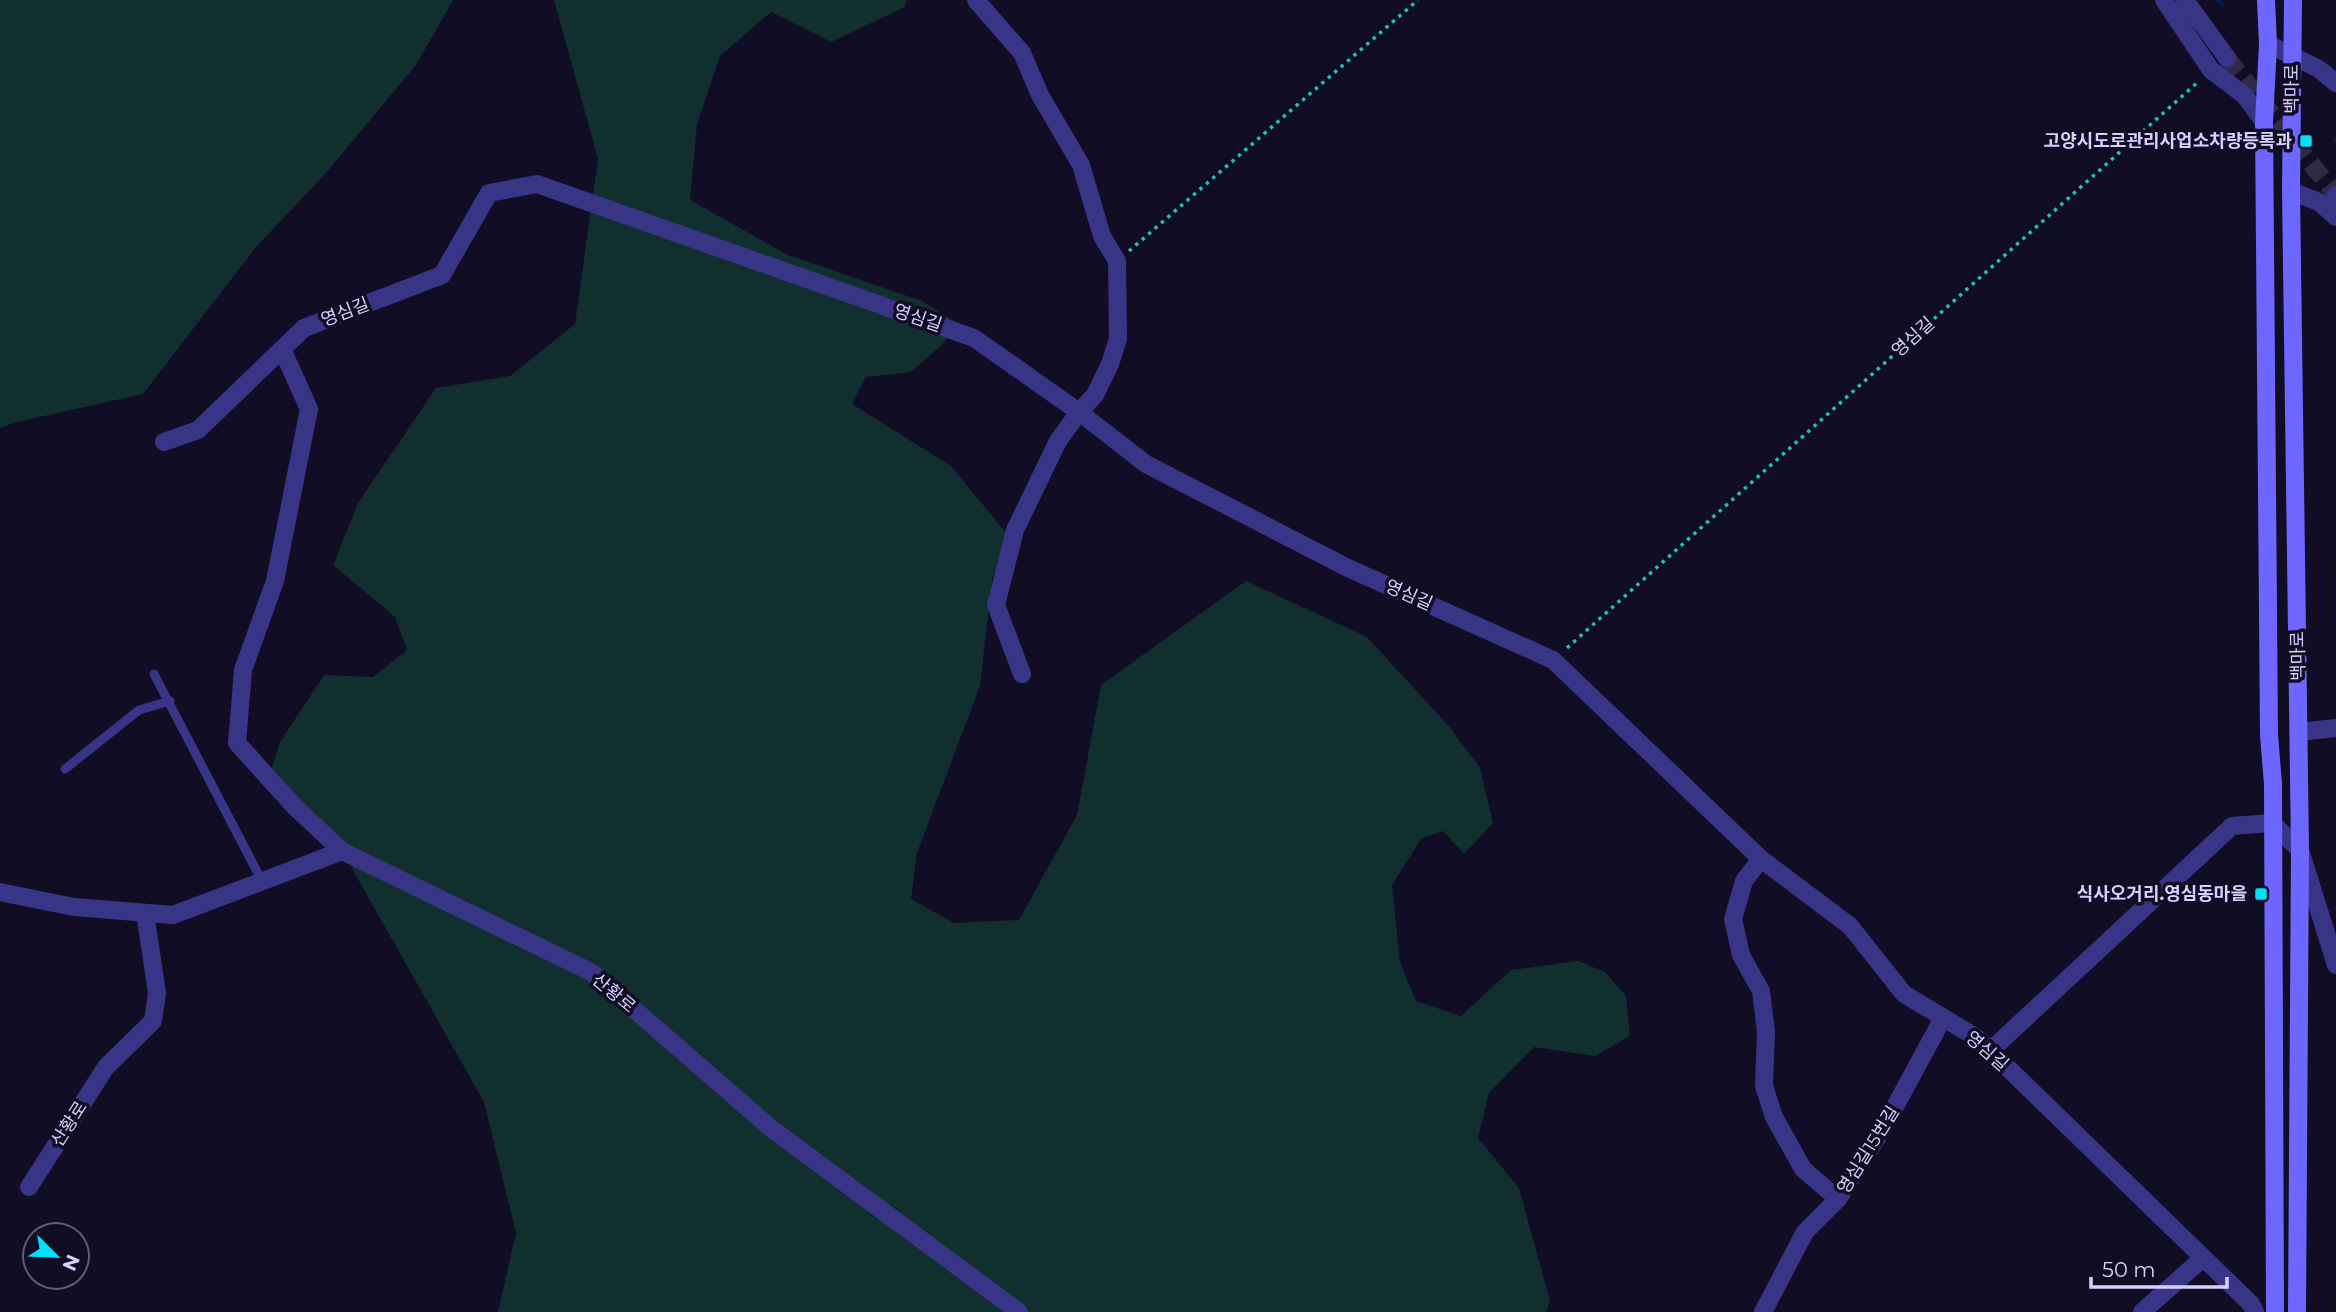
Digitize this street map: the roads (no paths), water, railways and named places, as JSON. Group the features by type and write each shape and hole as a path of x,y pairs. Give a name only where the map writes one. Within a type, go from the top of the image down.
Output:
{"main road":[{"name":"백마로","path":"2266,0 2268,44 2264,122 2269,722 2273,784 2275,1312"},
{"name":"백마로","path":"2293,0 2291,191 2300,850 2297,1312"}],"street":[{"path":"976,0 1022,53 1040,95 1080,165 1102,236 1117,261 1118,339 1110,364 1095,395 1058,441 1016,530 996,605 1022,674"},
{"name":"백마로","path":"2164,0 2211,70 2244,95 2264,122"},
{"path":"2185,0 2227,58"},
{"path":"2268,44 2319,69 2336,83"},
{"name":"영심길","path":"164,442 198,430 304,328 442,275 489,193 537,184 974,338 1079,412 1146,464 1348,568 1553,660 1761,859 1850,926 1904,994 1976,1038 1990,1051 2251,1304 2255,1312"},
{"path":"2291,191 2319,202 2336,217"},
{"path":"0,892 75,907 173,915 342,852 295,807 237,743 243,670 275,581 309,409 282,349"},
{"path":"2299,732 2336,728"},
{"path":"1990,1051 2232,826 2272,823 2300,850 2336,965"},
{"name":"산황로","path":"342,852 591,972 772,1129 1019,1312"},
{"path":"1761,859 1744,881 1733,919 1741,955 1761,990 1766,1032 1764,1086 1774,1116 1803,1169 1838,1199"},
{"name":"산황로","path":"29,1186 106,1067 153,1021 158,993 145,913"},
{"name":"영심길15번길","path":"1763,1312 1805,1232 1838,1199 1884,1127 1943,1018"},
{"path":"2142,1312 2203,1258"}],"lane":[{"path":"154,674 262,881"},
{"path":"65,769 139,710 170,701"}],"waterway":[{"path":"2219,0 2222,5"}],"tunnel":[{"path":"2227,58 2336,195"}],"place":[{"name":"고양시도로관리사업소차량등록과","path":"2306,141"},
{"name":"식사오거리.영심동마을","path":"2261,894"}]}
